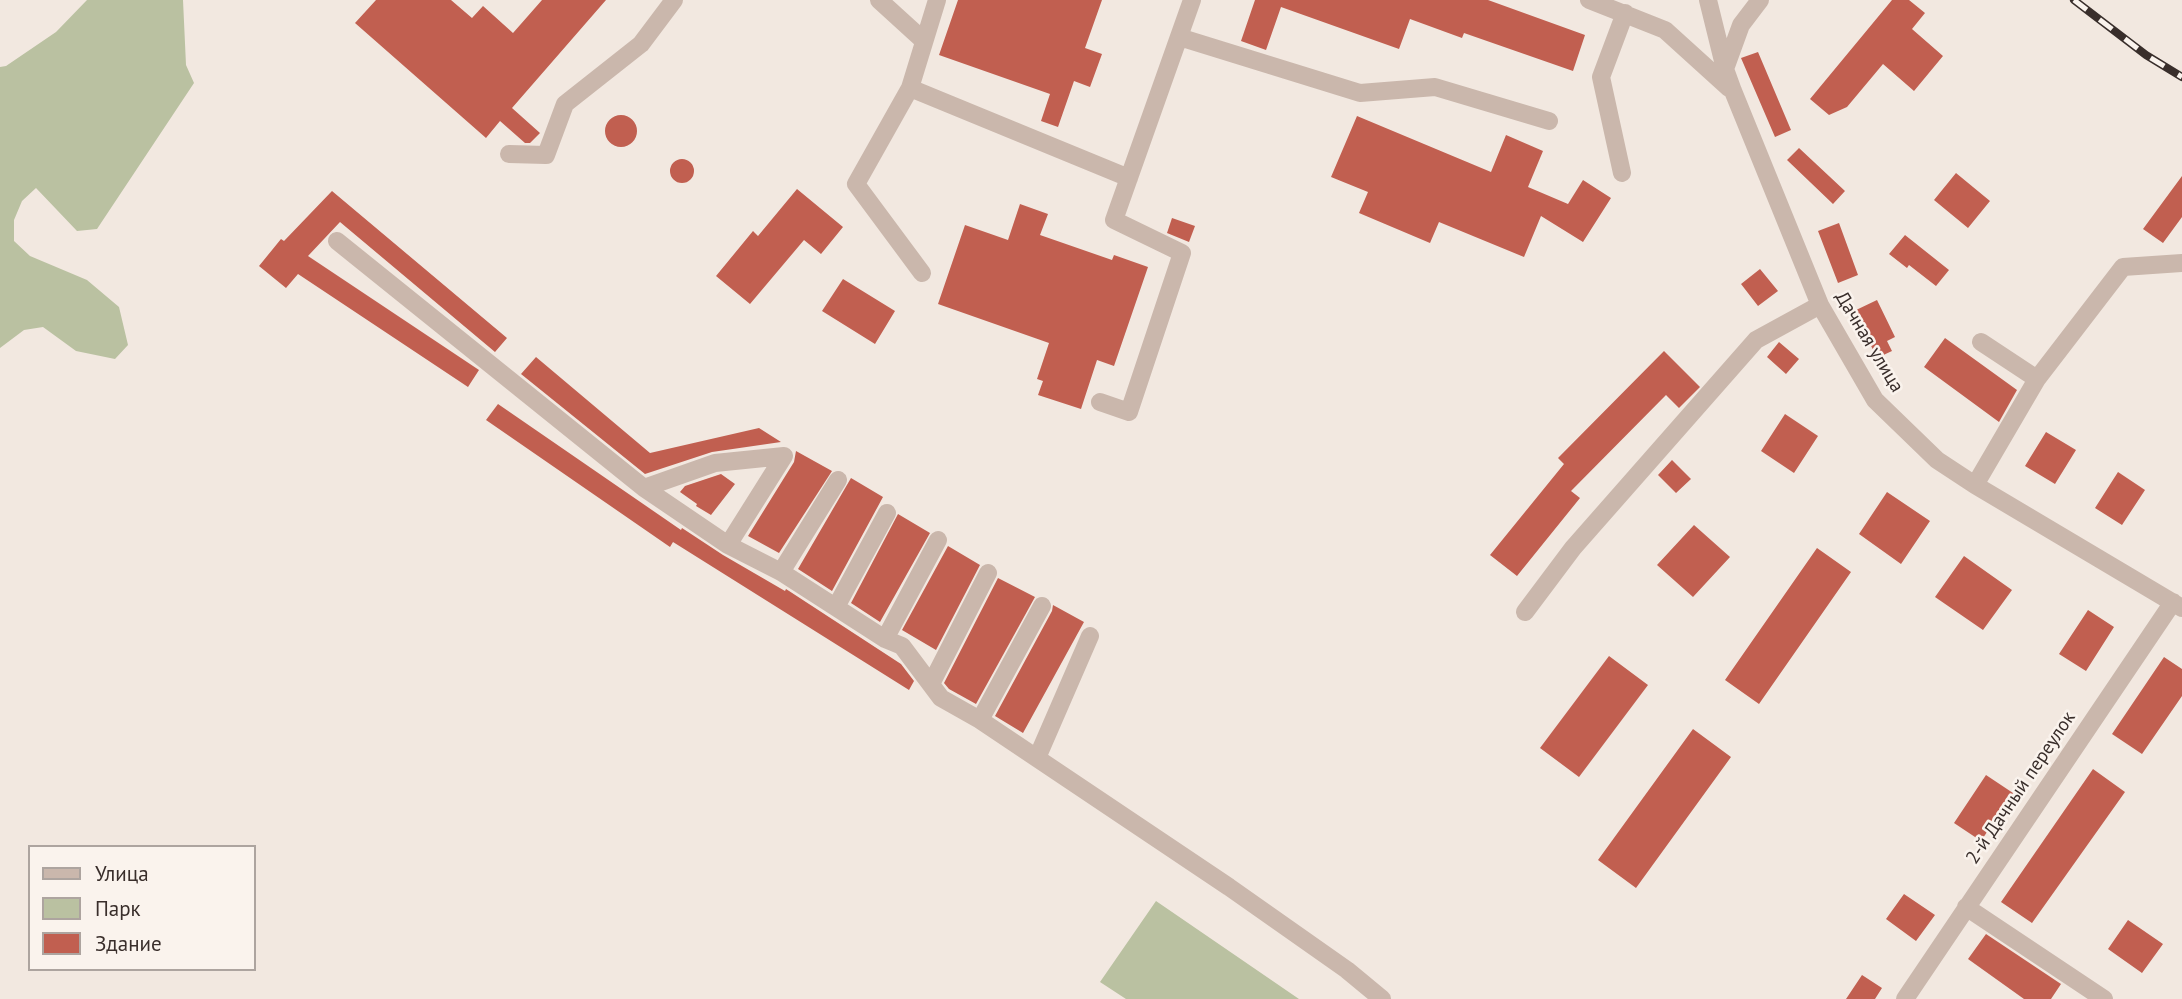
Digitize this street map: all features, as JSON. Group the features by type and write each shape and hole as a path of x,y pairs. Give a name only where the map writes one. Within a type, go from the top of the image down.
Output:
{"street":[{"path":"509,154 546,155 565,104 641,44 674,0"},
{"path":"879,0 924,41"},
{"path":"922,273 856,184 910,88 937,0"},
{"path":"1100,402 1129,412 1182,253 1114,220 1192,0"},
{"path":"1589,0 1665,30 1732,91"},
{"name":"Дачная улица","path":"1708,0 1732,91 1819,304 1875,400 1937,460 2178,605"},
{"path":"1725,69 1741,25 1760,0"},
{"path":"1622,173 1601,77 1625,13"},
{"path":"1179,37 1360,93 1435,87 1549,121"},
{"path":"910,88 1129,178"},
{"path":"337,242 644,488 728,545 781,572 886,639 902,646 941,698 980,720 1290,929 1348,970 1382,999"},
{"path":"1975,485 2036,379 2123,267 2182,263"},
{"path":"1525,612 1573,548 1756,340 1819,304"},
{"path":"1981,342 2036,379"},
{"path":"644,488 715,463 784,456 728,545"},
{"path":"781,572 838,480"},
{"path":"836,607 887,513"},
{"path":"886,639 938,540"},
{"path":"931,684 988,573"},
{"name":"2-й Дачный переулок","path":"1905,999 1966,907 2178,605"},
{"path":"980,720 1042,606"},
{"path":"1037,758 1090,636"},
{"path":"1966,907 2104,999"}],"green space":[{"path":"87,0 183,0 186,65 194,83 97,229 77,231 36,188 22,201 14,220 14,241 30,256 87,280 119,307 128,345 115,359 76,351 43,327 24,330 0,348 0,67 6,66 56,32"},
{"path":"1156,901 1299,999 1126,999 1100,982"}],"building":[{"path":"376,0 451,0 472,18 483,6 513,33 542,0 606,0 512,108 540,133 530,143 525,143 500,121 486,138 355,23"},
{"path":"958,0 1102,0 1085,48 1102,54 1090,87 1074,81 1058,127 1041,121 1050,94 939,55"},
{"path":"1255,0 1488,0 1585,35 1573,71 1464,33 1462,38 1410,19 1399,49 1281,7 1266,50 1241,41"},
{"path":"1892,0 1909,0 1925,13 1912,29 1943,56 1914,91 1883,64 1847,107 1829,115 1810,99"},
{"path":"1758,52 1791,130 1775,137 1741,58"},
{"path":"621,115 632,120 637,131 632,142 621,147 610,142 605,131 610,120"},
{"path":"1357,116 1491,172 1506,135 1543,151 1528,187 1568,204 1583,180 1611,198 1583,242 1541,216 1524,257 1439,222 1430,243 1359,213 1368,192 1331,177"},
{"path":"1799,148 1845,191 1833,204 1787,160"},
{"path":"682,159 693,166 694,171 687,182 682,183 671,176 670,171 677,160"},
{"path":"1956,173 1990,201 1968,228 1934,200"},
{"path":"2182,176 2182,217 2163,243 2143,229"},
{"path":"797,189 843,227 821,254 804,240 750,304 716,276 753,231 758,236"},
{"path":"332,191 507,338 495,352 340,222 308,256 479,370 468,387 298,274 286,288 259,266 281,239 284,241"},
{"path":"1020,204 1048,214 1040,235 1112,260 1114,255 1148,267 1114,366 1097,360 1081,409 1038,395 1043,381 1037,379 1049,343 938,304 965,225 1008,240"},
{"path":"1172,218 1195,226 1189,242 1167,233"},
{"path":"1839,223 1858,275 1838,283 1818,231"},
{"path":"1905,235 1949,270 1936,286 1909,265 1907,268 1889,254"},
{"path":"1760,269 1778,291 1758,306 1741,284"},
{"path":"843,279 895,311 875,344 822,311"},
{"path":"1877,300 1895,337 1887,341 1892,351 1877,358 1854,311"},
{"path":"1945,338 2017,390 1999,422 1924,367"},
{"path":"1779,342 1799,359 1786,374 1767,357"},
{"path":"1664,351 1700,387 1679,408 1666,395 1571,491 1580,498 1517,576 1490,555 1564,464 1558,458"},
{"path":"536,357 650,453 759,428 781,442 712,452 645,474 521,374"},
{"path":"498,404 681,530 682,528 785,591 786,589 901,664 914,681 909,690 673,542 670,547 486,420"},
{"path":"1785,414 1818,436 1794,473 1761,451"},
{"path":"2046,432 2076,450 2055,484 2025,466"},
{"path":"796,451 832,471 779,553 748,536 794,462"},
{"path":"1672,460 1691,479 1676,493 1658,475"},
{"path":"2118,472 2145,490 2122,525 2095,508"},
{"path":"721,474 735,484 711,515 680,492 685,486"},
{"path":"851,478 883,497 832,591 798,569"},
{"path":"1887,492 1930,521 1901,564 1859,534"},
{"path":"898,514 930,533 880,622 851,603"},
{"path":"1694,525 1730,557 1693,597 1657,565"},
{"path":"948,546 980,565 936,650 902,630"},
{"path":"1817,548 1851,572 1759,704 1725,680"},
{"path":"1964,556 2012,590 1983,630 1935,597"},
{"path":"998,578 1035,597 976,704 949,689 944,683"},
{"path":"1053,605 1084,622 1023,733 995,716"},
{"path":"2088,610 2114,627 2086,671 2059,654"},
{"path":"1609,656 1648,685 1579,777 1540,748"},
{"path":"2164,657 2182,669 2182,696 2142,754 2112,734"},
{"path":"1693,729 1731,757 1636,888 1598,860"},
{"path":"2093,769 2125,792 2032,923 2001,902"},
{"path":"1986,775 2013,793 1981,841 1954,823"},
{"path":"1904,894 1935,915 1916,941 1886,919"},
{"path":"2128,920 2163,944 2142,973 2108,949"},
{"path":"1986,934 2061,984 2051,999 2024,999 1968,959"},
{"path":"1862,975 1882,988 1875,999 1846,999"}],"railway":[{"path":"2074,0 2146,55 2182,77"}]}
